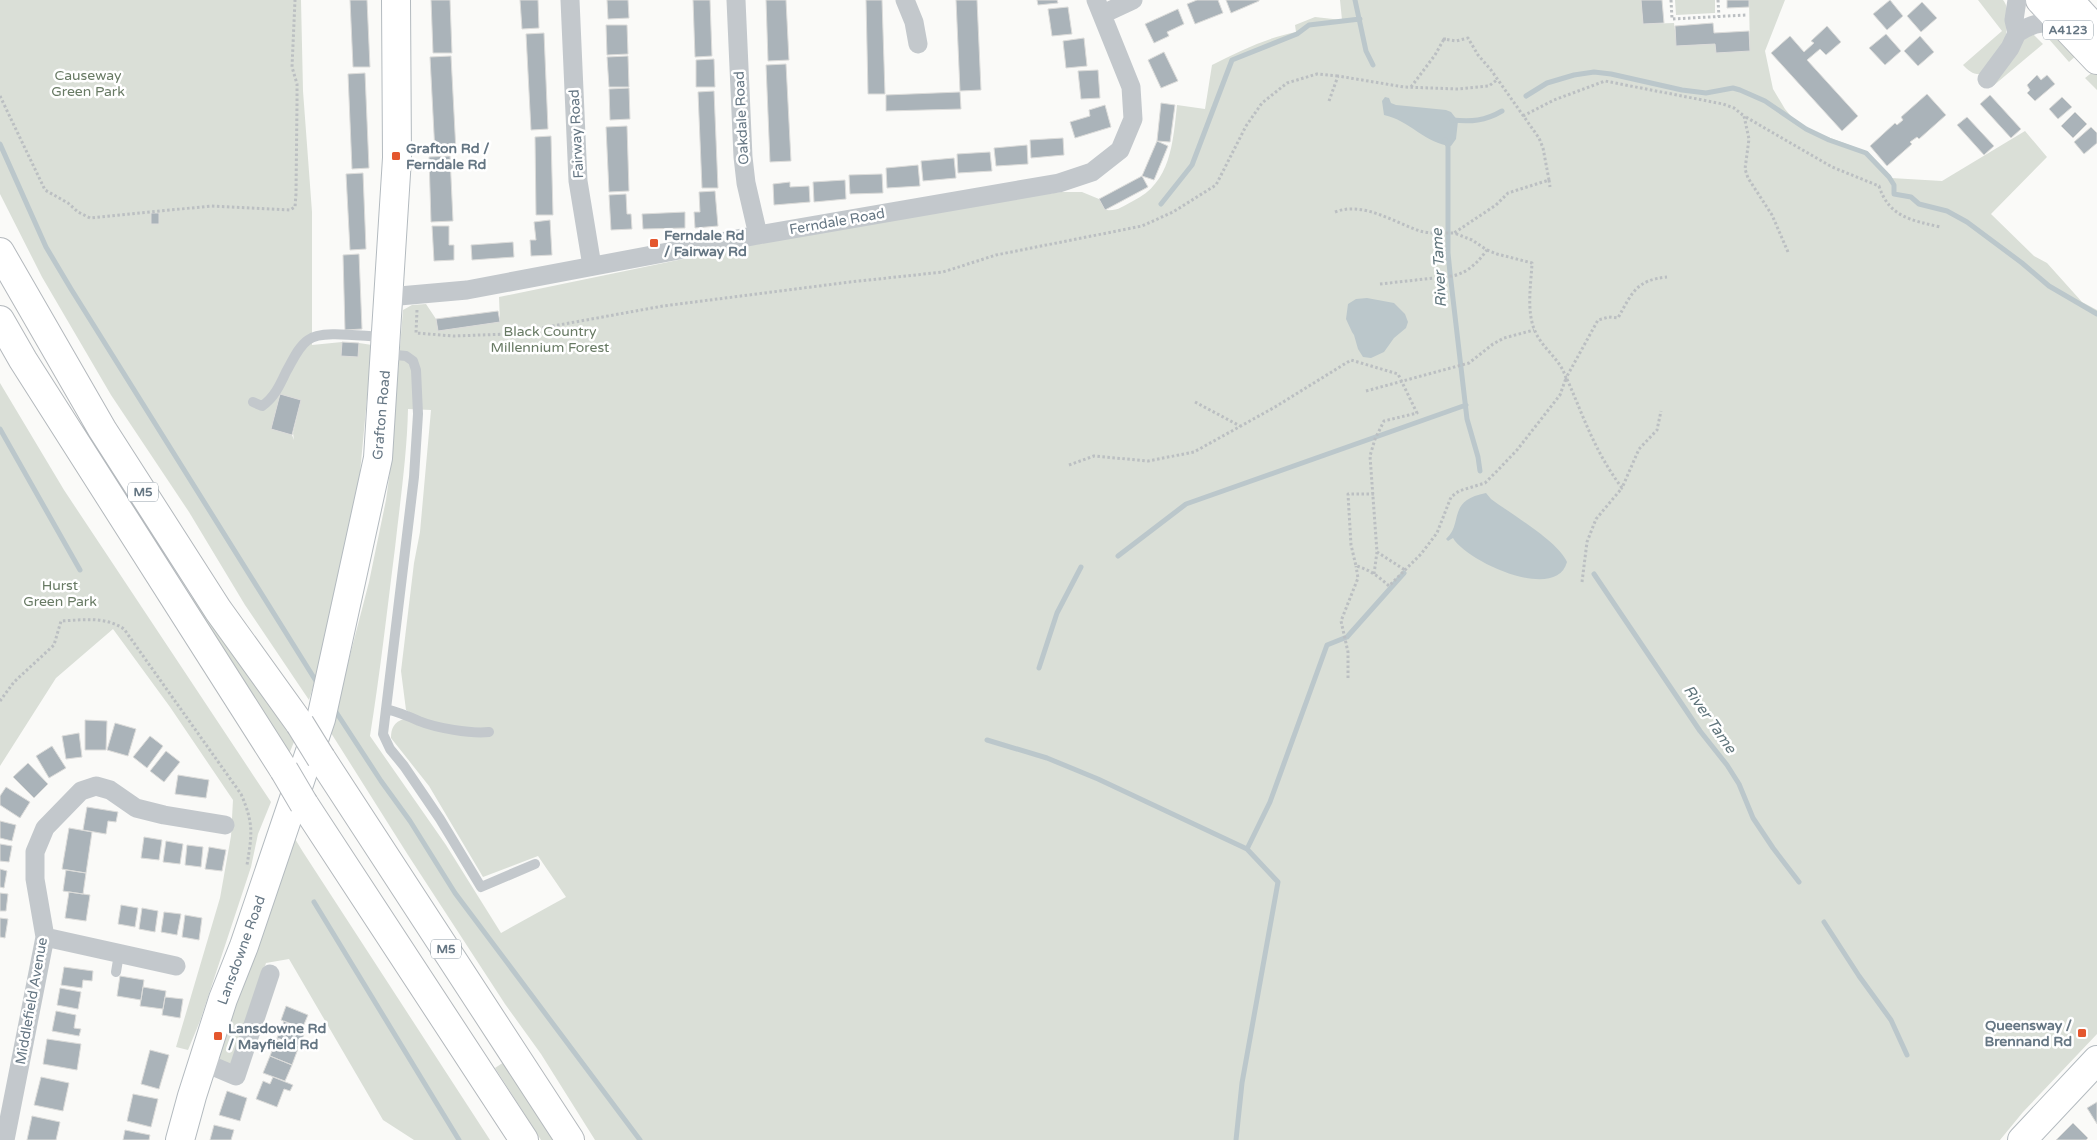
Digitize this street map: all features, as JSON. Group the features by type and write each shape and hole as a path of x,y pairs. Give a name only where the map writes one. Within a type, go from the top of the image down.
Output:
{"main road":[{"name":"Grafton Road","path":"296,811 321,719 378,458 387,346 388,297 397,158 396,0"},
{"name":"A4123","path":"2040,0 2097,60"},
{"name":"A4123","path":"2069,0 2097,31"},
{"name":"M5","path":"0,252 102,429 218,610 300,724 570,1140"},
{"name":"M5","path":"0,320 23,360 284,770 296,811 524,1140"},
{"name":"Lansdowne Road","path":"180,1140 223,999 296,811"},
{"path":"2022,1140 2097,1060"}],"street":[{"name":"Fairway Road","path":"570,0 578,181 592,266"},
{"name":"Oakdale Road","path":"736,0 743,157 746,183 758,235"},
{"path":"905,0 914,22 918,44"},
{"path":"1099,7 1133,0"},
{"path":"2017,0 2014,20 2017,33"},
{"name":"Ferndale Road","path":"388,297 467,290 758,235 1059,182 1092,172 1120,150 1133,119 1131,87 1099,7"},
{"path":"1987,79 2010,48 2017,33 2030,25 2044,22 2070,32"},
{"name":"Middlefield Avenue","path":"5,1140 45,937 35,879 35,852 45,828 81,791 96,786 110,790 136,808 164,815 225,825"},
{"path":"45,937 118,963 176,966"},
{"path":"203,1062 236,1076 270,974"}],"lane":[{"path":"253,402 262,406 270,401 290,364 308,339 316,336 344,335 387,346 413,361 418,390 414,477 383,734 390,749 404,766 440,819 481,887 535,864"},
{"path":"386,709 400,712 431,725 478,733 489,732"}],"path":[{"path":"0,96 45,190 90,218 211,206 290,210 295,207 298,102 297,84 292,66 295,0"},
{"path":"1671,0 1672,19 1746,15"},
{"path":"1718,0 1719,17"},
{"path":"1410,87 1446,39 1468,38 1478,55 1498,79 1536,133 1544,148 1550,187"},
{"path":"416,315 416,334 453,336 509,334 663,306 943,272 996,255 1142,226 1173,212 1216,185 1246,126 1262,103 1287,82 1316,74 1410,87 1458,89 1489,86 1498,79"},
{"path":"1329,101 1338,76"},
{"path":"1523,116 1548,102 1605,81 1723,104 1734,108 1744,116 1832,166 1879,186 1883,200 1894,211 1907,218 1940,227"},
{"path":"1744,116 1749,139 1745,169 1772,215 1788,252"},
{"path":"1454,233 1496,205 1508,192 1549,180"},
{"path":"1335,212 1345,208 1353,208 1385,216 1421,231 1454,233 1472,240 1497,254 1532,263 1530,313 1534,330 1558,360 1597,450 1622,488"},
{"path":"1380,284 1423,281 1460,274 1470,268 1487,250"},
{"path":"1356,566 1364,567 1389,586 1437,533 1451,497 1459,491 1485,482 1517,450 1560,395 1566,378 1598,320 1610,317 1618,318 1638,287 1648,280 1667,277"},
{"path":"1366,391 1470,363 1493,344 1504,338 1534,330"},
{"path":"1069,466 1094,456 1148,461 1194,452 1275,408 1351,360 1398,374 1417,413 1384,421 1375,439 1370,456 1377,552 1374,574"},
{"path":"1195,402 1241,426"},
{"path":"1582,582 1587,542 1596,519 1622,488 1639,449 1658,430 1661,411"},
{"path":"1348,678 1348,652 1341,621 1358,578 1351,545 1348,494 1374,494"},
{"path":"1377,552 1405,570"},
{"path":"0,701 14,682 54,645 61,621 99,619 115,623 124,629 223,772 241,794 248,810 253,832 246,869"}],"green space":[{"name":"Causeway Green Park","path":"0,0 301,0 303,91 312,212 312,345 342,342 341,356 358,357 359,343 372,345 358,494 320,664 309,700 245,605 189,512 111,395 42,277 0,194","holes":["280,394 301,400 293,433 294,440 292,435 271,429"]},
{"name":"Black Country Millennium Forest","path":"1340,0 1641,0 1643,24 1674,23 1677,46 1715,44 1716,53 1750,50 1749,0 1785,0 1765,51 1773,89 1795,121 1809,130 1868,152 1891,178 1942,181 2025,131 2047,157 1991,214 2034,256 2047,263 2082,302 2097,310 2097,1034 2023,1112 2000,1140 595,1140 541,1054 505,1004 408,855 326,725 334,717 369,582 386,500 403,310 412,305 426,304 436,319 438,331 500,322 499,297 741,247 1002,200 1061,192 1082,192 1099,199 1105,210 1117,209 1146,193 1163,172 1168,160 1174,133 1177,105 1205,109 1212,65 1264,41 1296,32 1295,25 1315,17 1342,20","holes":["408,409 431,410 420,532 414,563 401,671 406,710 416,716 436,723 458,727 491,728 486,737 465,735 424,726 404,719 394,726 391,738 429,786 483,877 538,856 566,897 501,933 446,845 370,736 401,496"]},
{"path":"1675,0 1715,0 1715,13 1676,15"},
{"path":"1978,0 2003,0 2007,11 2007,28 2004,43 1982,74 1971,72 1963,65 2002,31"},
{"path":"2040,29 2047,29 2079,53 2069,62"},
{"path":"2031,32 2043,44 1993,86 2022,40"},
{"path":"2094,71 2097,74 2097,90 2085,78"},
{"name":"Hurst Green Park","path":"0,383 64,490 271,802 258,834 251,867 200,1021 188,1050 176,1047 220,898 231,836 233,800 170,707 113,629 56,678 0,766"},
{"path":"197,595 294,742 289,754 189,600"},
{"path":"292,834 490,1140 414,1140 383,1120 289,959 266,963 232,1063 223,1063 216,1060"},
{"path":"504,1062 554,1140 541,1140 495,1068"}],"shaded area":[{"path":"1385,97 1389,98 1391,103 1396,105 1451,112 1458,121 1456,139 1451,146 1442,144 1425,137 1402,122 1384,115 1382,101"},
{"path":"1367,298 1394,303 1405,314 1408,322 1406,328 1394,338 1384,352 1371,358 1363,357 1346,319 1348,304 1356,299"},
{"path":"1486,493 1491,499 1554,545 1567,562 1559,574 1546,579 1511,574 1492,567 1475,557 1461,547 1453,538 1448,541 1446,539 1451,533 1458,513 1465,501"}],"building":[{"path":"350,0 367,0 370,67 353,67"},
{"path":"431,0 450,0 452,53 433,53"},
{"path":"520,0 538,0 539,28 522,29"},
{"path":"607,0 628,0 629,18 608,19"},
{"path":"693,0 710,0 712,56 695,57"},
{"path":"766,0 786,0 789,60 768,61"},
{"path":"866,0 882,0 885,94 868,94"},
{"path":"956,0 977,0 981,90 960,91"},
{"path":"1037,0 1057,0 1058,3 1038,5"},
{"path":"1197,0 1218,0 1223,13 1195,24 1187,4"},
{"path":"1226,0 1259,0 1259,1 1231,13"},
{"path":"1641,0 1662,0 1664,23 1643,24"},
{"path":"1727,0 1749,0 1749,7 1727,8"},
{"path":"1890,0 1903,16 1887,30 1873,14"},
{"path":"1922,2 1937,18 1921,32 1907,16"},
{"path":"1068,7 1072,34 1052,36 1048,9"},
{"path":"1178,9 1184,24 1167,32 1169,36 1154,43 1145,24"},
{"path":"1713,23 1714,33 1749,31 1750,51 1716,53 1715,44 1676,46 1675,26"},
{"path":"606,25 627,25 628,54 607,55"},
{"path":"1827,26 1841,42 1826,55 1820,49 1807,60 1858,116 1842,131 1771,53 1790,36 1804,52 1814,43 1811,41"},
{"path":"544,33 548,129 531,130 526,34"},
{"path":"1886,34 1901,51 1885,65 1869,48"},
{"path":"1920,36 1934,52 1918,66 1904,51"},
{"path":"1084,38 1087,66 1066,68 1063,41"},
{"path":"1164,52 1178,81 1161,88 1148,60"},
{"path":"451,56 456,152 435,153 430,57"},
{"path":"628,56 629,87 609,87 607,57"},
{"path":"714,59 715,87 696,87 696,60"},
{"path":"786,64 791,161 770,162 766,65"},
{"path":"1098,70 1100,98 1081,99 1078,71"},
{"path":"365,73 369,168 352,169 348,74"},
{"path":"2037,75 2041,80 2047,75 2055,84 2035,101 2027,93 2030,90 2027,85"},
{"path":"629,88 630,119 610,120 609,89"},
{"path":"714,91 718,188 702,188 698,92"},
{"path":"960,92 961,109 886,111 886,95"},
{"path":"1927,94 1946,115 1919,139 1917,137 1910,142 1912,144 1887,166 1870,146 1895,123 1897,125 1903,120 1901,117"},
{"path":"1990,95 2021,129 2011,138 1980,104"},
{"path":"2062,97 2072,107 2058,119 2049,109"},
{"path":"1161,103 1175,105 1170,142 1157,141"},
{"path":"1105,105 1111,127 1075,138 1070,122 1090,116 1089,110"},
{"path":"2075,112 2087,124 2073,138 2061,126"},
{"path":"1967,117 1994,146 1984,155 1957,125"},
{"path":"627,126 629,191 609,192 606,127"},
{"path":"2091,127 2097,133 2097,143 2084,154 2074,142"},
{"path":"551,136 553,215 536,215 535,137"},
{"path":"1063,138 1064,155 1031,158 1030,140"},
{"path":"1157,141 1168,146 1154,180 1142,176"},
{"path":"1027,145 1028,164 996,166 994,148"},
{"path":"990,152 992,171 958,173 957,154"},
{"path":"450,156 453,221 431,222 429,157"},
{"path":"954,158 956,178 923,181 921,161"},
{"path":"918,165 920,186 887,188 886,168"},
{"path":"363,173 366,249 350,250 346,174"},
{"path":"882,174 883,193 850,194 849,175"},
{"path":"1142,176 1148,187 1105,210 1099,199"},
{"path":"845,180 846,199 814,202 813,182"},
{"path":"790,182 790,187 809,186 810,202 774,205 773,184"},
{"path":"715,191 718,226 695,228 694,212 700,212 699,192"},
{"path":"626,194 627,214 631,214 632,229 611,230 609,195"},
{"path":"685,212 685,228 643,229 642,214"},
{"path":"151,213 159,213 159,224 151,224"},
{"path":"550,220 552,255 531,256 530,240 536,240 534,222"},
{"path":"432,226 449,226 449,245 454,245 454,260 434,261"},
{"path":"513,242 514,257 472,260 471,245"},
{"path":"359,254 362,329 345,330 343,255"},
{"path":"498,311 500,322 438,331 436,319"},
{"path":"342,342 359,343 358,357 341,356"},
{"path":"280,394 301,400 292,435 271,429"},
{"path":"85,720 107,721 106,750 85,750"},
{"path":"115,723 136,729 128,756 107,750"},
{"path":"79,733 82,757 66,759 62,736"},
{"path":"150,736 163,746 147,768 133,757"},
{"path":"52,746 66,768 49,778 36,756"},
{"path":"166,751 180,762 164,782 150,771"},
{"path":"28,763 48,784 34,798 13,777"},
{"path":"178,775 209,780 206,798 175,794"},
{"path":"6,787 30,802 20,818 0,805 0,796"},
{"path":"87,807 118,812 116,822 108,821 106,834 83,830"},
{"path":"0,821 16,825 12,841 0,838"},
{"path":"69,828 92,832 86,873 62,869"},
{"path":"144,837 162,840 159,860 141,858"},
{"path":"166,841 183,844 180,864 163,862"},
{"path":"0,844 12,846 9,862 0,861"},
{"path":"187,845 203,847 201,867 185,865"},
{"path":"209,847 226,850 222,871 205,869"},
{"path":"0,869 7,871 4,888 0,887"},
{"path":"66,870 86,873 83,894 63,891"},
{"path":"69,892 90,895 86,921 65,918"},
{"path":"0,893 8,894 6,911 0,911"},
{"path":"121,905 138,908 135,927 118,924"},
{"path":"142,908 158,911 155,932 139,929"},
{"path":"164,912 181,914 177,935 161,932"},
{"path":"185,915 202,918 199,940 182,937"},
{"path":"0,918 8,919 5,938 0,937"},
{"path":"64,967 93,971 92,981 83,980 82,988 61,985"},
{"path":"120,976 144,980 141,1000 117,996"},
{"path":"143,987 166,991 163,1009 140,1006"},
{"path":"60,988 81,992 78,1009 57,1005"},
{"path":"165,997 183,999 180,1018 162,1015"},
{"path":"286,1006 308,1015 302,1029 281,1020"},
{"path":"56,1011 76,1015 74,1028 81,1029 79,1036 52,1031"},
{"path":"284,1021 306,1030 299,1046 277,1038"},
{"path":"277,1038 299,1046 292,1065 270,1056"},
{"path":"47,1039 81,1044 77,1070 43,1064"},
{"path":"150,1050 169,1055 159,1089 141,1084"},
{"path":"270,1056 292,1065 285,1081 263,1073"},
{"path":"41,1077 69,1083 63,1111 34,1105"},
{"path":"273,1077 293,1085 290,1091 284,1089 277,1107 256,1099 263,1081 270,1084"},
{"path":"227,1091 247,1098 240,1121 219,1115"},
{"path":"133,1094 158,1099 151,1127 127,1121"},
{"path":"2097,1102 2097,1124 2087,1108"},
{"path":"32,1116 60,1122 56,1140 27,1140"},
{"path":"2073,1123 2088,1138 2086,1140 2056,1140"},
{"path":"214,1125 234,1130 231,1140 210,1140"},
{"path":"125,1130 150,1135 149,1140 123,1140"}],"waterway":[{"name":"River Tame","path":"1355,0 1366,51 1373,65"},
{"path":"1161,204 1192,165 1232,60 1297,34 1309,25 1360,19"},
{"path":"1526,96 1547,83 1574,75 1594,72 1706,93 1733,88 1740,90 1765,101 1806,129 1829,140 1866,153 1889,177 1894,185 1894,194 1911,197 1919,204 1947,211 1967,222 2022,263 2049,286 2097,314"},
{"path":"1452,120 1478,120 1502,111"},
{"name":"River Tame","path":"1445,140 1448,146 1448,253 1450,273 1467,419 1480,471"},
{"path":"0,144 46,247 316,681"},
{"path":"1118,556 1186,504 1466,405"},
{"path":"0,429 80,570"},
{"path":"1039,668 1057,613 1081,567"},
{"path":"1236,1140 1242,1083 1278,882 1247,849 1270,802 1327,645 1347,637 1404,573"},
{"name":"River Tame","path":"1594,574 1700,731 1727,765 1739,784 1753,818 1799,882"},
{"path":"336,712 381,781 410,821 455,893 640,1140"},
{"path":"987,740 1047,758 1098,779 1247,849"},
{"path":"314,902 459,1140"},
{"name":"River Tame","path":"1824,922 1859,976 1891,1020 1907,1055"}],"place":[{"name":"Grafton Rd / Ferndale Rd","path":"396,156"},
{"name":"Ferndale Rd / Fairway Rd","path":"654,243"},
{"name":"Queensway / Brennand Rd","path":"2082,1033"},
{"name":"Lansdowne Rd / Mayfield Rd","path":"218,1036"}]}
